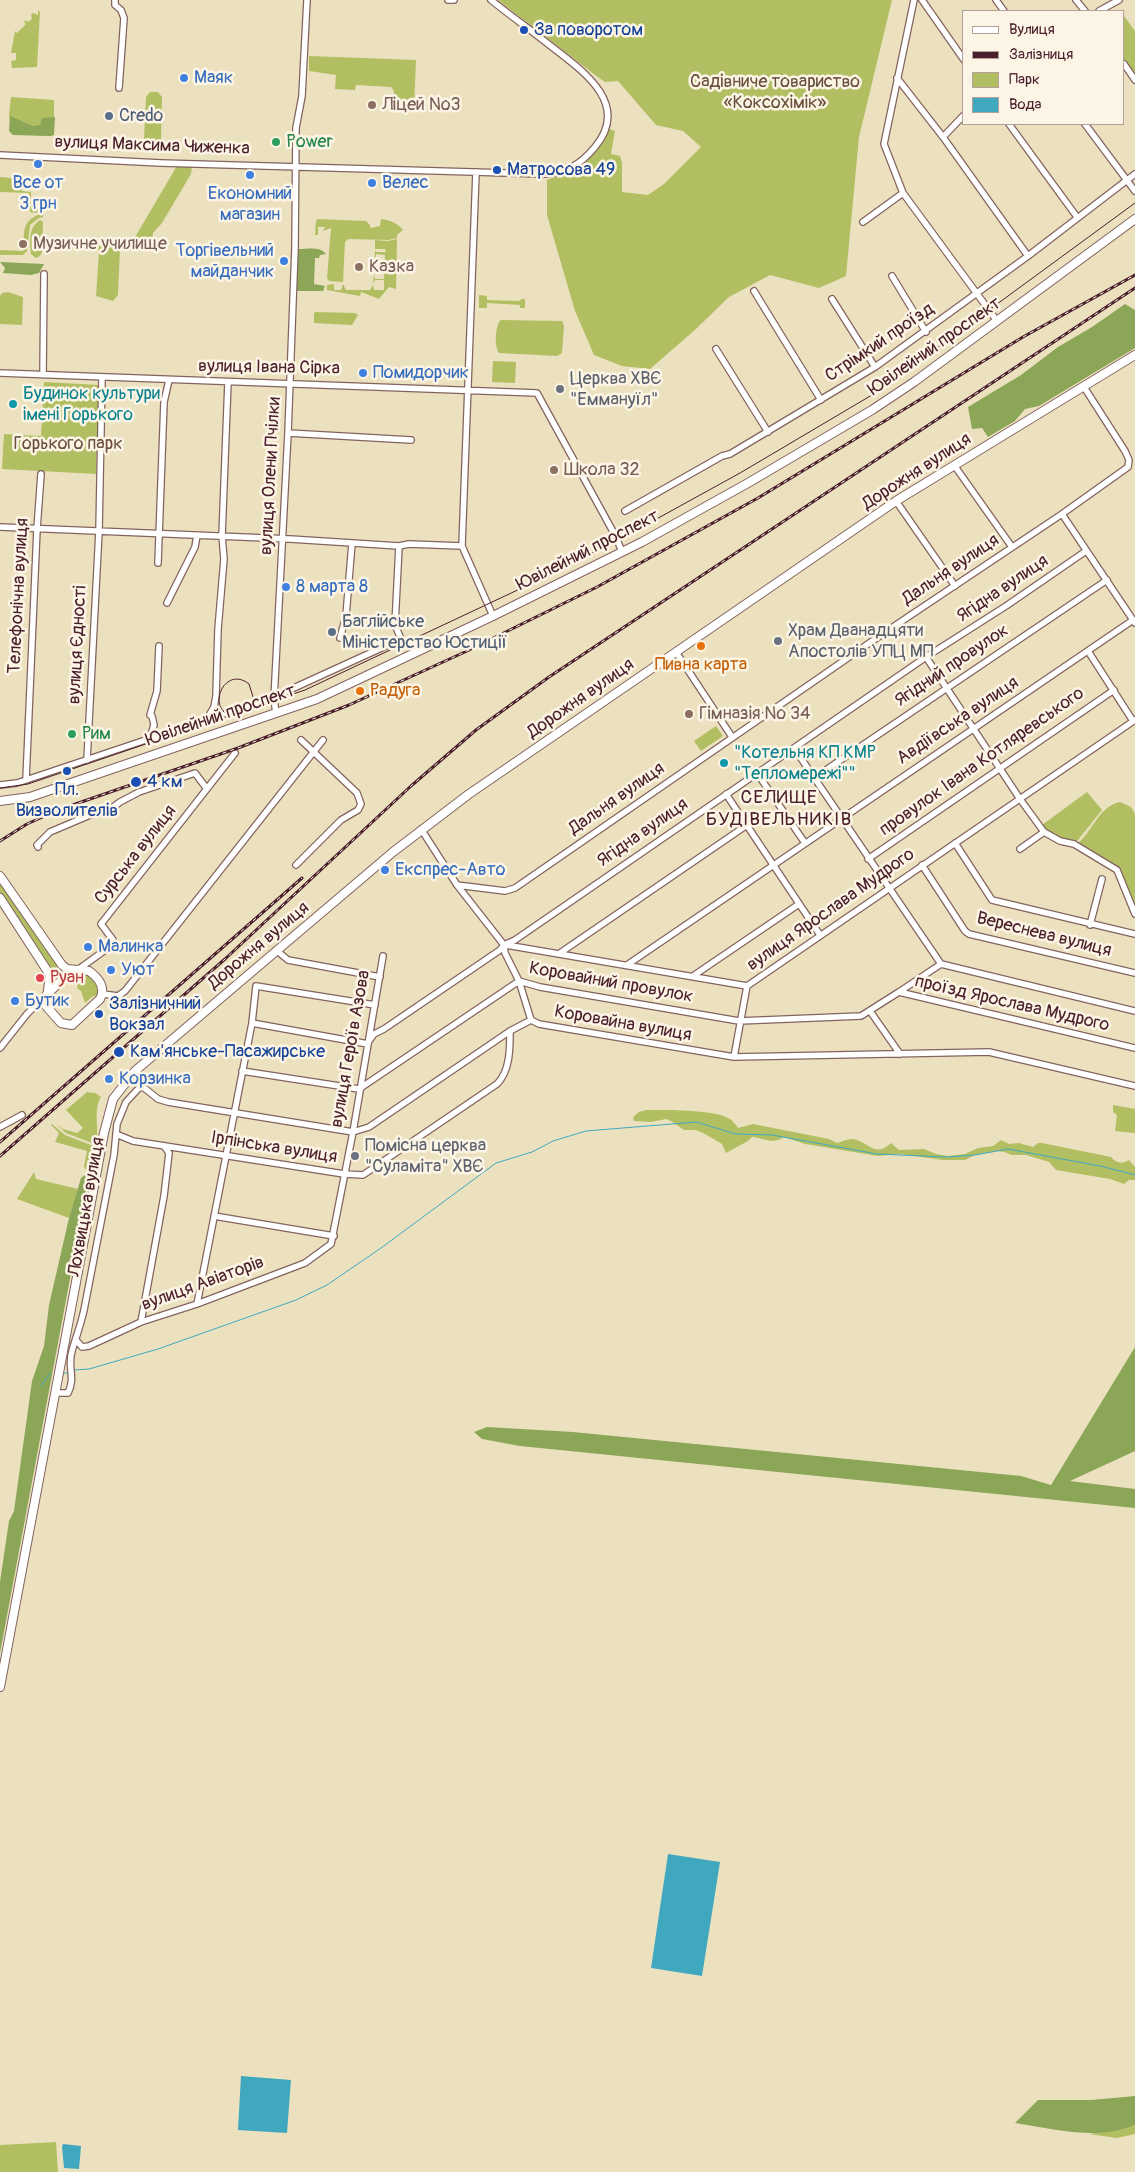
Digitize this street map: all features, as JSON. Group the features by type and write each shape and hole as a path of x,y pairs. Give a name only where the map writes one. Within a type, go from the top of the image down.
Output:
{"main road":[{"name":"Ювілейний проспект","path":"0,801 30,797 276,713 334,691 493,616 622,552 694,514 872,410 914,382 1135,219"},
{"name":"Дорожня вулиця","path":"0,1687 104,1133 113,1099 135,1072 276,950 421,829 896,501 1135,355"},
{"path":"0,876 65,968 66,974 63,979"},
{"path":"0,898 48,970 51,978 46,995 46,1006 66,1026 72,1025 103,994 102,985 90,971 65,968"},
{"path":"46,995 63,979 79,969"}],"street":[{"path":"115,0 115,5 121,10 124,18 119,88"},
{"name":"вулиця Олени Пчілки","path":"276,713 274,697 290,383 296,128 302,96 307,0"},
{"path":"448,0 454,0"},
{"name":"вулиця Максима Чиженка","path":"0,155 161,163 542,174 555,173 575,166 591,152 605,131 608,120 607,109 600,90 585,73 491,0"},
{"path":"914,0 884,144 903,193 997,321"},
{"path":"922,0 962,57"},
{"path":"1076,0 1084,10"},
{"path":"1101,10 1119,0"},
{"path":"1125,65 1135,80"},
{"path":"897,78 943,137 1028,256"},
{"path":"943,137 962,117"},
{"path":"1010,125 1077,217"},
{"path":"1086,125 1135,191"},
{"path":"476,172 462,546 493,616"},
{"name":"Стрімкий проїзд","path":"625,511 768,432 875,367 926,332 1135,174"},
{"path":"863,222 903,193"},
{"path":"43,374 44,274"},
{"path":"892,276 926,332"},
{"path":"754,291 821,400"},
{"path":"832,299 875,367"},
{"path":"716,349 768,432"},
{"name":"вулиця Івана Сірка","path":"0,373 537,393 616,537 622,552"},
{"name":"вулиця Єдності","path":"87,760 99,531 102,377"},
{"path":"158,563 164,402 169,380"},
{"path":"207,719 214,707 216,696 218,628 224,559 222,536 228,382"},
{"name":"Дальня вулиця","path":"457,885 505,891 515,888 732,737 1062,514 1128,467 1129,464 1125,451 1084,387"},
{"path":"288,433 412,440"},
{"path":"954,465 1012,547"},
{"name":"Телефонічна вулиця","path":"26,780 41,474"},
{"path":"896,501 955,586"},
{"path":"1062,514 1134,622"},
{"path":"0,527 222,536 399,546 409,544 462,546"},
{"path":"166,603 195,547 197,535"},
{"path":"340,638 346,616 352,543"},
{"path":"0,785 26,780 274,697 401,639 395,625 399,546"},
{"name":"Ягідна вулиця","path":"368,1042 374,1034 400,1019 500,950 504,945 515,940 926,657 1006,606 1086,551"},
{"name":"Ягідний провулок","path":"814,778 1107,580"},
{"name":"Авдіївська вулиця","path":"627,965 974,728 1134,622"},
{"path":"150,738 154,725 150,715 157,691 159,646"},
{"path":"1088,651 1134,721"},
{"path":"676,652 732,737"},
{"path":"926,657 1044,832 1057,840 1074,844 1117,870 1135,914"},
{"name":"провулок Івана Котляревського","path":"868,859 1114,690"},
{"name":"вулиця Ярослава Мудрого","path":"504,945 747,986 1134,721"},
{"path":"296,866 341,820 358,810 361,804 357,793 301,740"},
{"path":"103,994 118,996 125,991 314,754 323,740"},
{"path":"794,748 888,889 941,964 1135,1011"},
{"name":"Сурська вулиця","path":"79,969 112,945 113,940 101,924 236,753"},
{"path":"38,847 50,832 90,815 108,811 139,792 185,776 195,773 207,789"},
{"path":"757,773 805,843"},
{"path":"726,794 820,935"},
{"path":"560,953 747,826"},
{"path":"421,829 457,885 504,945 505,953 519,981 531,1020"},
{"path":"1020,849 1044,832"},
{"path":"955,843 992,900 1090,925 1135,934"},
{"name":"Вереснева вулиця","path":"922,865 965,931 969,934 1135,973"},
{"path":"1090,925 1102,879"},
{"path":"693,976 799,904"},
{"path":"276,950 288,960 380,977"},
{"name":"вулиця Героїв Азова","path":"334,1236 383,956"},
{"path":"899,992 941,964"},
{"path":"244,978 256,986 375,1005"},
{"name":"Коровайний провулок","path":"359,1089 519,981 540,988 739,1021"},
{"path":"197,1304 252,1024 256,986"},
{"path":"734,1057 739,1021 747,986"},
{"name":"проїзд Ярослава Мудрого","path":"739,1021 861,1016 899,992 1135,1048"},
{"path":"0,1048 27,1014 46,995"},
{"path":"870,1011 900,1054"},
{"name":"Коровайна вулиця","path":"353,1132 369,1127 510,1032 531,1020 539,1024 734,1057 989,1052 1135,1086"},
{"path":"252,1024 368,1042"},
{"name":"Ірпінська вулиця","path":"116,1134 133,1141 358,1176 367,1173 497,1084 502,1079 508,1060 510,1032"},
{"path":"242,1071 359,1089"},
{"path":"135,1072 143,1087 158,1099 353,1132"},
{"name":"Лохвицька вулиця","path":"55,1393 68,1393 72,1384 70,1363 84,1310 114,1155 116,1134 126,1102 139,1088 143,1087"},
{"path":"0,1127 22,1115"},
{"path":"141,1322 164,1196 169,1153 164,1146"},
{"path":"169,1153 175,1148"},
{"path":"214,1216 334,1236"},
{"name":"вулиця Авіаторів","path":"76,1340 82,1347 89,1346 141,1322 197,1304 305,1263 331,1244 334,1236"}],"green space":[{"name":"Садівниче товариство «Коксохімік»","path":"498,0 892,0 859,137 846,276 819,288 770,275 729,297 650,369 622,366 594,355 575,311 547,215 547,180 584,162 597,149 609,129 615,131 611,154 620,156 622,163 622,192 648,195 664,184 701,147 683,131 656,125 618,81 605,82"},
{"path":"38,10 40,12 37,67 12,68 11,61 16,60 16,53 11,53 15,31 17,33 26,24 24,22 26,20 28,22 32,19 31,15 33,13 38,15"},
{"path":"1125,17 1135,31 1135,75 1125,61"},
{"path":"309,56 416,60 414,106 394,105 394,91 391,87 356,85 355,90 335,89 336,75 309,71"},
{"path":"150,92 158,92 162,97 161,140 157,144 148,143 144,139 146,97"},
{"path":"11,97 54,100 54,135 11,134 9,115"},
{"path":"10,116 33,126 40,125 42,118 55,117 54,135 13,135 9,131"},
{"path":"178,164 192,166 191,174 162,223 153,233 151,244 131,244"},
{"path":"0,177 21,179 22,191 31,192 31,204 43,206 41,210 36,213 30,212 29,193 0,192"},
{"path":"44,213 43,217 30,225 27,251 23,255 0,255 0,250 23,251 24,232 27,223"},
{"path":"318,219 366,221 370,228 380,226 381,219 393,222 403,230 397,235 397,238 388,240 348,239 345,242 343,282 329,281 327,278 331,228 323,231 325,227 318,227 318,235 315,235 316,221"},
{"path":"40,220 43,222 42,252 36,258 31,254 30,244 33,227"},
{"path":"397,239 396,289 389,287 379,299 361,292 360,296 327,290 327,285 334,284 334,290 341,290 343,284 346,290 370,290 373,285 374,290 384,290 384,280 375,280 373,284 374,274 375,279 384,279 385,255 376,254 375,267 384,269 375,269 374,273 375,250 376,252 386,252 385,249 375,249 375,240 388,241"},
{"path":"99,246 120,249 118,295 113,301 96,296 99,251 97,248"},
{"path":"317,249 326,254 315,258 314,284 325,286 323,291 296,291 297,250"},
{"path":"0,262 44,264 39,273 31,275 3,273 5,268"},
{"path":"8,292 23,297 22,325 0,324 0,296 2,293"},
{"path":"479,295 487,296 487,300 520,301 525,299 525,308 520,308 520,305 487,303 487,308 479,308"},
{"path":"1125,304 1135,310 1135,348 1039,406 1025,409 1015,421 988,437 982,428 972,429 968,407 1021,375 1058,347 1092,327"},
{"path":"314,313 355,313 358,315 352,325 314,323"},
{"path":"501,320 562,321 564,326 562,353 557,356 499,353 496,346 496,336 497,326"},
{"path":"493,361 516,362 515,383 492,382"},
{"name":"Горького парк","path":"44,382 99,385 96,474 2,469 4,434 41,436"},
{"path":"716,726 723,736 701,751 694,741"},
{"path":"1087,792 1102,810 1078,840 1074,843 1069,842 1055,837 1045,829 1042,825"},
{"path":"1120,802 1131,807 1135,814 1135,911 1120,872 1077,844 1107,808"},
{"path":"0,879 62,969 55,974 0,894"},
{"path":"89,975 99,988 98,996 93,996 85,1003 81,991 77,988 79,976"},
{"path":"87,1092 95,1093 101,1097 97,1108 97,1145 66,1133 55,1123 63,1129 77,1133 83,1128 66,1110"},
{"path":"1113,1105 1135,1109 1135,1133 1115,1131 1117,1115 1113,1112"},
{"path":"646,1110 713,1113 730,1119 738,1128 753,1124 829,1139 837,1143 852,1139 858,1140 872,1148 880,1149 885,1148 891,1143 899,1150 924,1149 948,1156 965,1154 978,1148 993,1146 1001,1140 1009,1144 1019,1143 1033,1147 1038,1143 1042,1143 1111,1157 1120,1163 1129,1160 1135,1167 1135,1180 1129,1180 1124,1184 1110,1179 1056,1170 1049,1162 1026,1155 1011,1155 1005,1152 996,1151 975,1155 965,1160 943,1160 899,1154 878,1156 805,1144 784,1137 772,1141 752,1137 726,1153 722,1144 705,1134 696,1130 684,1130 666,1119 651,1122 634,1121 633,1117 639,1112"},
{"path":"52,1124 65,1135 96,1147 90,1170 86,1170 84,1166 87,1151 55,1142 59,1133"},
{"path":"34,1172 36,1179 78,1189 69,1218 17,1199"},
{"path":"85,1175 89,1177 0,1653 0,1582 9,1521 14,1511 32,1381 44,1346 49,1305 69,1218 81,1178"},
{"path":"1135,1347 1135,1451 1070,1481 1135,1489 1135,1508 520,1446 482,1439 474,1432 487,1427 573,1432 1021,1476 1051,1485"},
{"path":"1135,2096 1135,2125 1121,2130 1091,2133 1015,2123 1038,2100 1091,2100"},
{"path":"1135,2125 1135,2134 1117,2138 1089,2134 1123,2129"},
{"path":"56,2142 58,2172 0,2172 0,2145"}],"water":[{"path":"668,1854 720,1862 702,1976 651,1968"},
{"path":"241,2076 291,2080 287,2133 238,2130"},
{"path":"63,2144 81,2146 79,2169 64,2168"}],"waterway":[{"path":"75,1370 89,1369 158,1349 296,1300 327,1285 381,1248 496,1163 532,1152 553,1141 586,1131 696,1122 736,1134 772,1135 877,1154 946,1157 975,1155 1008,1149 1100,1166 1135,1175"},
{"path":"41,1385 51,1373"}],"tram line":[{"path":"0,788 28,784 305,690 524,587 622,538 740,473 877,392 1135,203"},
{"path":"234,717 225,713 220,706 219,699 225,684 232,680 240,679 249,684 254,700 249,711"}],"railway":[{"path":"0,841 27,824 58,810 238,748 349,705 467,651 597,587 758,498 1023,337 1135,275"},
{"path":"0,1156 225,959 411,786 476,730 549,677 1135,288"},
{"path":"0,1142 302,878"}],"place":[{"name":"За поворотом","path":"524,30"},
{"name":"Маяк","path":"184,78"},
{"name":"Ліцей №3","path":"372,105"},
{"name":"Credo","path":"109,116"},
{"name":"Power","path":"276,142"},
{"name":"Все от 3 грн","path":"38,164"},
{"name":"Матросова 49","path":"497,170"},
{"name":"Економний магазин","path":"250,175"},
{"name":"Велес","path":"372,183"},
{"name":"Музичне училище","path":"23,244"},
{"name":"Торгівельний майданчик","path":"284,261"},
{"name":"Казка","path":"359,267"},
{"name":"Помидорчик","path":"363,373"},
{"name":"Церква ХВЄ \"Еммануїл\"","path":"560,389"},
{"name":"Будинок культури імені Горького","path":"13,404"},
{"name":"Школа 32","path":"554,470"},
{"name":"8 марта 8","path":"286,587"},
{"name":"Баглійське Міністерство Юстиції","path":"332,632"},
{"name":"Храм Дванадцяти Апостолів УПЦ МП","path":"778,641"},
{"name":"Пивна карта","path":"701,646"},
{"name":"Радуга","path":"360,691"},
{"name":"Гімназія № 34","path":"689,714"},
{"name":"Рим","path":"72,734"},
{"name":"\"Котельня КП КМР \"Тепломережi\"\"","path":"724,763"},
{"name":"Пл. Визволителів","path":"67,771"},
{"name":"4 км","path":"136,782"},
{"name":"Експрес-Авто","path":"385,870"},
{"name":"Малинка","path":"88,947"},
{"name":"Уют","path":"111,970"},
{"name":"Руан","path":"40,978"},
{"name":"Бутик","path":"15,1001"},
{"name":"Залізничний Вокзал","path":"99,1014"},
{"name":"Кам'янське-Пасажирське","path":"119,1052"},
{"name":"Корзинка","path":"109,1079"},
{"name":"Помісна церква \"Суламіта\" ХВЄ","path":"355,1156"}],"district":[{"name":"СЕЛИЩЕ БУДІВЕЛЬНИКІВ","path":"779,809"}]}
